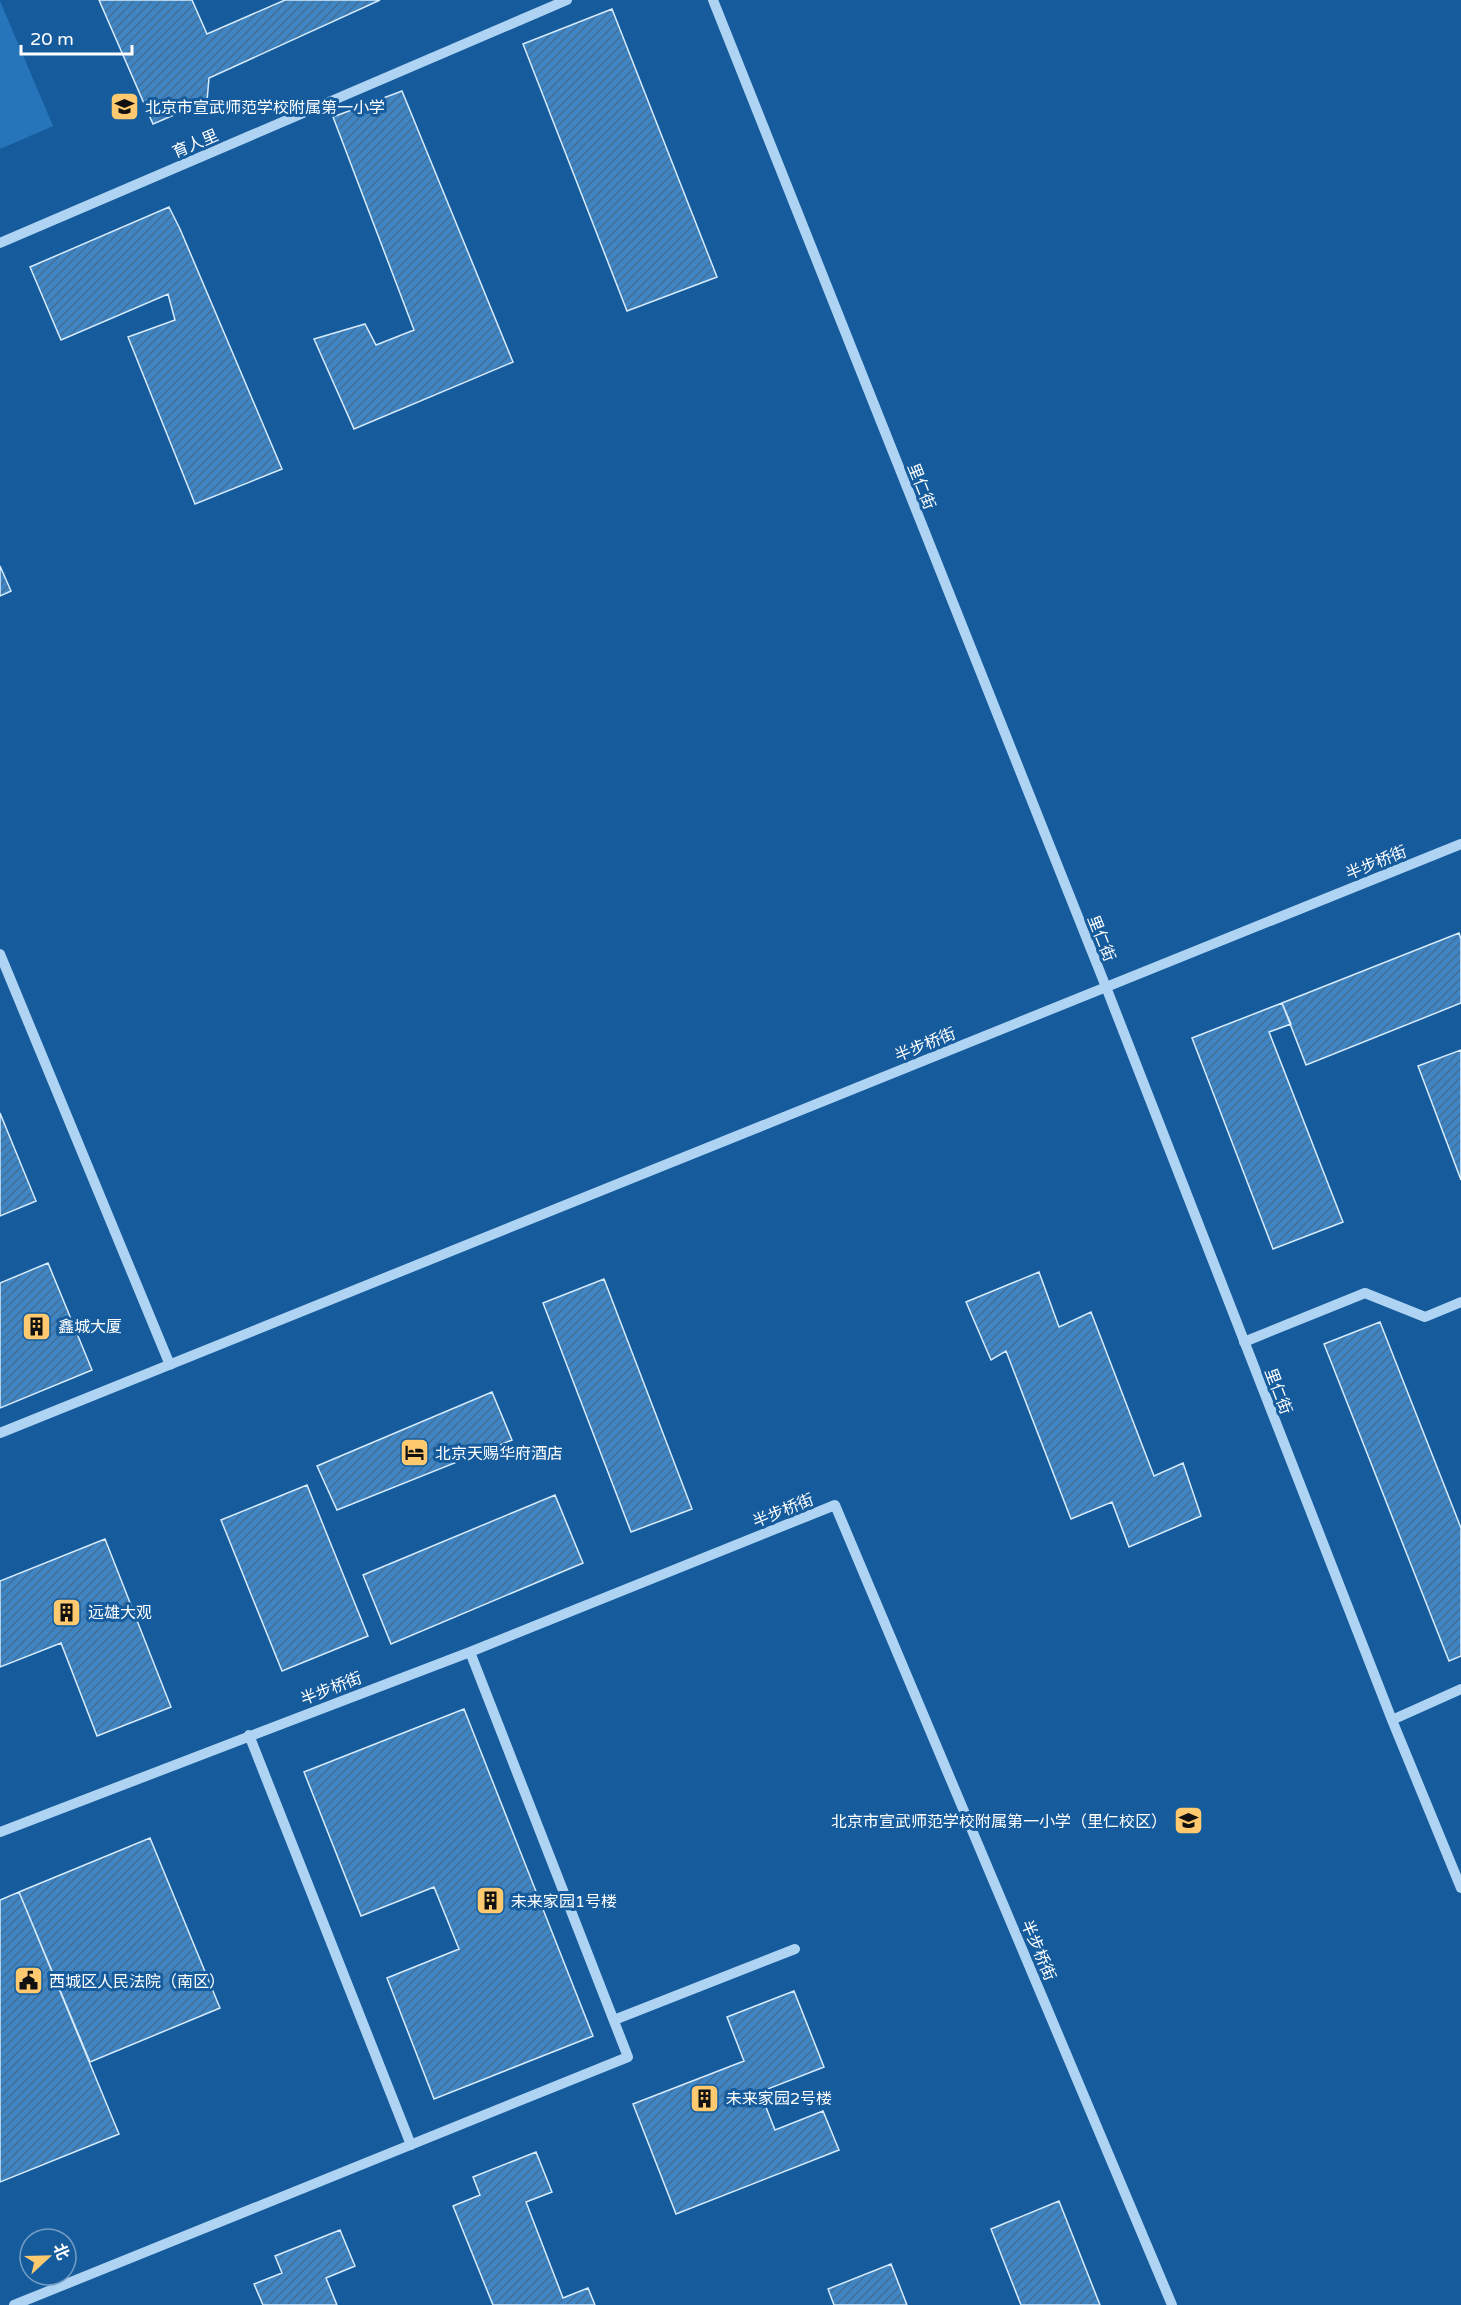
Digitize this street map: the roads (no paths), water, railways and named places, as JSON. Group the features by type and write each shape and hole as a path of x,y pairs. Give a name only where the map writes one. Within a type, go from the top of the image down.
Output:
{"street":[{"name":"育人里","path":"0,243 567,0"},
{"name":"里仁街","path":"712,0 1106,987 1392,1720 1461,1888"},
{"name":"半步桥街","path":"0,1434 1461,844"},
{"path":"0,954 170,1365"},
{"path":"1244,1341 1365,1293 1425,1317 1461,1302"},
{"name":"半步桥街","path":"0,1832 470,1652 835,1505 1172,2305"},
{"path":"14,2305 628,2057 470,1652"},
{"path":"1392,1720 1461,1689"},
{"path":"249,1735 411,2145"},
{"path":"614,2020 795,1949"}],"place":[{"name":"北京市宣武师范学校附属第一小学","path":"124,107"},
{"name":"鑫城大厦","path":"37,1326"},
{"name":"北京天赐华府酒店","path":"414,1453"},
{"name":"远雄大观","path":"67,1612"},
{"name":"北京市宣武师范学校附属第一小学（里仁校区）","path":"1188,1821"},
{"name":"未来家园1号楼","path":"490,1901"},
{"name":"西城区人民法院（南区）","path":"28,1981"},
{"name":"未来家园2号楼","path":"705,2098"}]}
